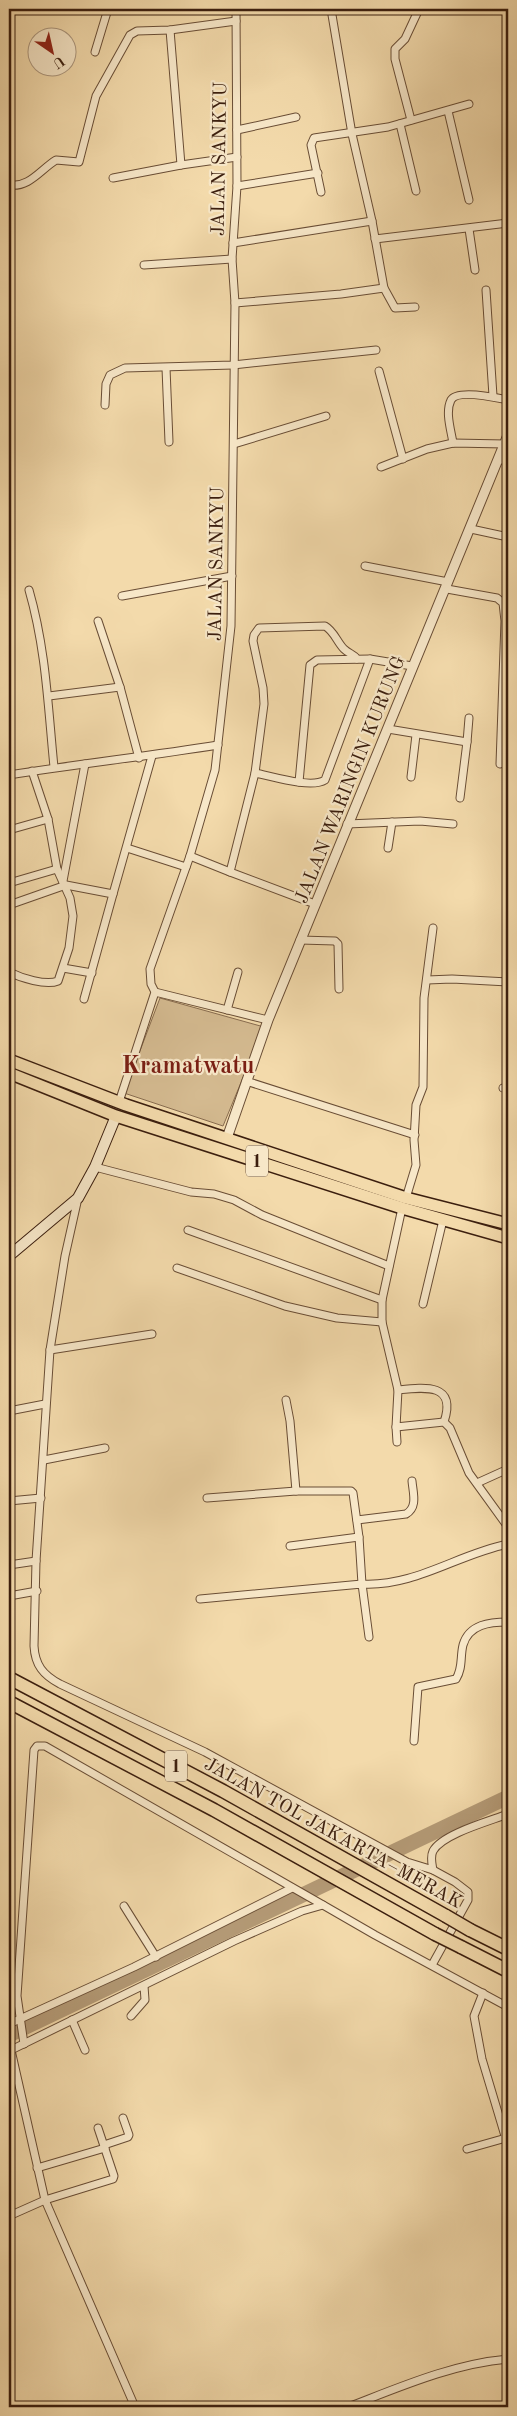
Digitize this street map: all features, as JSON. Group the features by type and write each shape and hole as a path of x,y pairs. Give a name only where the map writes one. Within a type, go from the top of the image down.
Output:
{"highway":[{"name":"1","path":"9,1060 119,1102 227,1138 404,1203 443,1220 508,1238"},
{"name":"1","path":"9,1073 116,1116 404,1203 508,1224"},
{"name":"JALAN TOL JAKARTA–MERAK","path":"9,1678 224,1791 340,1859 508,1950"},
{"name":"JALAN TOL JAKARTA–MERAK","path":"9,1702 214,1810 382,1905 508,1971"}],"main road":[{"path":"9,1256 78,1198 95,1167 116,1116"}],"street":[{"path":"96,52 108,9"},
{"name":"JALAN SANKYU","path":"119,1102 155,992 151,984 150,969 190,856 215,770 231,626 235,303 232,259 237,186 236,9"},
{"path":"331,9 352,134 372,221 384,288 395,308 415,307"},
{"path":"411,120 395,59 395,50 405,39 419,9"},
{"path":"9,185 20,185 28,182 56,160 79,162 96,96 130,35 137,31 170,30 236,21"},
{"path":"170,30 181,165"},
{"path":"321,192 312,145 313,139 352,134 400,124 469,104"},
{"path":"448,111 469,200"},
{"path":"237,130 296,117"},
{"path":"400,124 416,191"},
{"path":"113,178 237,157"},
{"path":"237,186 318,173"},
{"path":"233,243 372,221"},
{"path":"375,239 508,223"},
{"path":"469,229 475,270"},
{"path":"144,266 232,259"},
{"path":"235,303 341,294 384,288"},
{"path":"486,290 493,396"},
{"path":"105,405 106,384 110,376 115,371 125,368 233,365 376,350"},
{"path":"166,368 169,442"},
{"path":"379,371 403,458"},
{"path":"453,443 449,419 451,400 454,397 493,396 508,400"},
{"path":"234,444 326,416"},
{"path":"381,467 403,458 453,443 506,440"},
{"name":"JALAN WARINGIN KURUNG","path":"227,1138 268,1020 506,440"},
{"path":"499,459 508,462"},
{"path":"471,529 508,537"},
{"path":"365,566 500,599 504,604 507,621 506,674 500,764"},
{"path":"122,596 232,576"},
{"path":"29,590 42,640 49,696 54,767"},
{"path":"98,621 120,687 139,758"},
{"path":"230,872 254,773 264,704 264,688 253,641 257,630 259,628 325,626 331,630 346,651 354,654 358,659"},
{"path":"299,782 310,665 317,660 370,659 412,666"},
{"path":"254,773 299,782 320,783 325,780 370,659"},
{"path":"49,696 120,687"},
{"path":"460,798 469,718"},
{"path":"388,729 467,742"},
{"path":"411,777 416,735"},
{"path":"9,775 54,767 139,758 218,745"},
{"path":"84,999 152,756"},
{"path":"64,883 86,764"},
{"path":"9,972 17,976 56,983 64,968 73,925 70,898 57,868 48,819 32,771"},
{"path":"9,830 48,819"},
{"path":"388,848 392,822"},
{"path":"348,824 392,822 452,824"},
{"path":"127,848 186,868"},
{"path":"190,856 315,904"},
{"path":"9,882 57,868"},
{"path":"9,905 64,883 113,894"},
{"path":"397,1442 398,1390 382,1322 382,1300 404,1203 416,1164 417,1098 423,1087 423,1013 433,928"},
{"path":"300,940 334,941 338,944 339,989"},
{"path":"64,968 92,973"},
{"path":"227,1010 238,972"},
{"path":"427,980 452,979 508,982"},
{"path":"155,992 268,1020"},
{"path":"246,1081 415,1134"},
{"path":"95,1167 191,1192 214,1194 234,1200 269,1218 304,1230 389,1266"},
{"path":"78,1198 65,1256 50,1350 36,1561 35,1659 44,1674 60,1684 205,1752 407,1862 433,1870 462,1887 468,1892 468,1900 432,1965"},
{"path":"424,1304 443,1220"},
{"path":"188,1230 382,1300"},
{"path":"178,1268 286,1306 337,1318 382,1322"},
{"path":"50,1350 152,1334"},
{"path":"398,1390 425,1388 438,1390 443,1393 448,1411 444,1422"},
{"path":"286,1400 290,1421 296,1491"},
{"path":"9,1411 45,1404"},
{"path":"396,1427 444,1422"},
{"path":"444,1422 450,1428 463,1459 477,1483 508,1527"},
{"path":"44,1460 105,1448"},
{"path":"477,1483 508,1469"},
{"path":"357,1520 406,1514 411,1511 414,1505 412,1481"},
{"path":"206,1498 296,1491 351,1491 357,1520 362,1584 369,1637"},
{"path":"9,1501 41,1498"},
{"path":"290,1546 359,1537"},
{"path":"200,1599 362,1584 376,1585 419,1577 459,1558 508,1544"},
{"path":"9,1564 36,1561"},
{"path":"9,1596 37,1591"},
{"path":"414,1741 418,1687 456,1679 460,1673 463,1645 470,1632 489,1622 508,1622"},
{"path":"23,2042 17,1996 36,1746 45,1746 375,1936 508,2007"},
{"path":"433,1870 432,1853 439,1844 451,1836 508,1814"},
{"path":"9,2024 156,1957 292,1888"},
{"path":"135,2407 46,2200 10,2051 23,2042 144,1986 242,1937 320,1903"},
{"path":"124,1906 156,1957"},
{"path":"130,2016 145,2000 144,1986"},
{"path":"483,1993 474,2016 482,2059 508,2146"},
{"path":"72,2020 85,2050"},
{"path":"37,2168 105,2147 128,2137 123,2118"},
{"path":"9,2216 46,2200 113,2179 98,2128"},
{"path":"466,2149 506,2138"},
{"path":"348,2407 443,2372 487,2361 508,2359"}],"shaded area":[{"path":"160,998 264,1027 223,1126 124,1093"}],"waterway":[{"path":"9,2035 508,1797"}],"district":[{"name":"Kramatwatu","path":"188,1065"}]}
